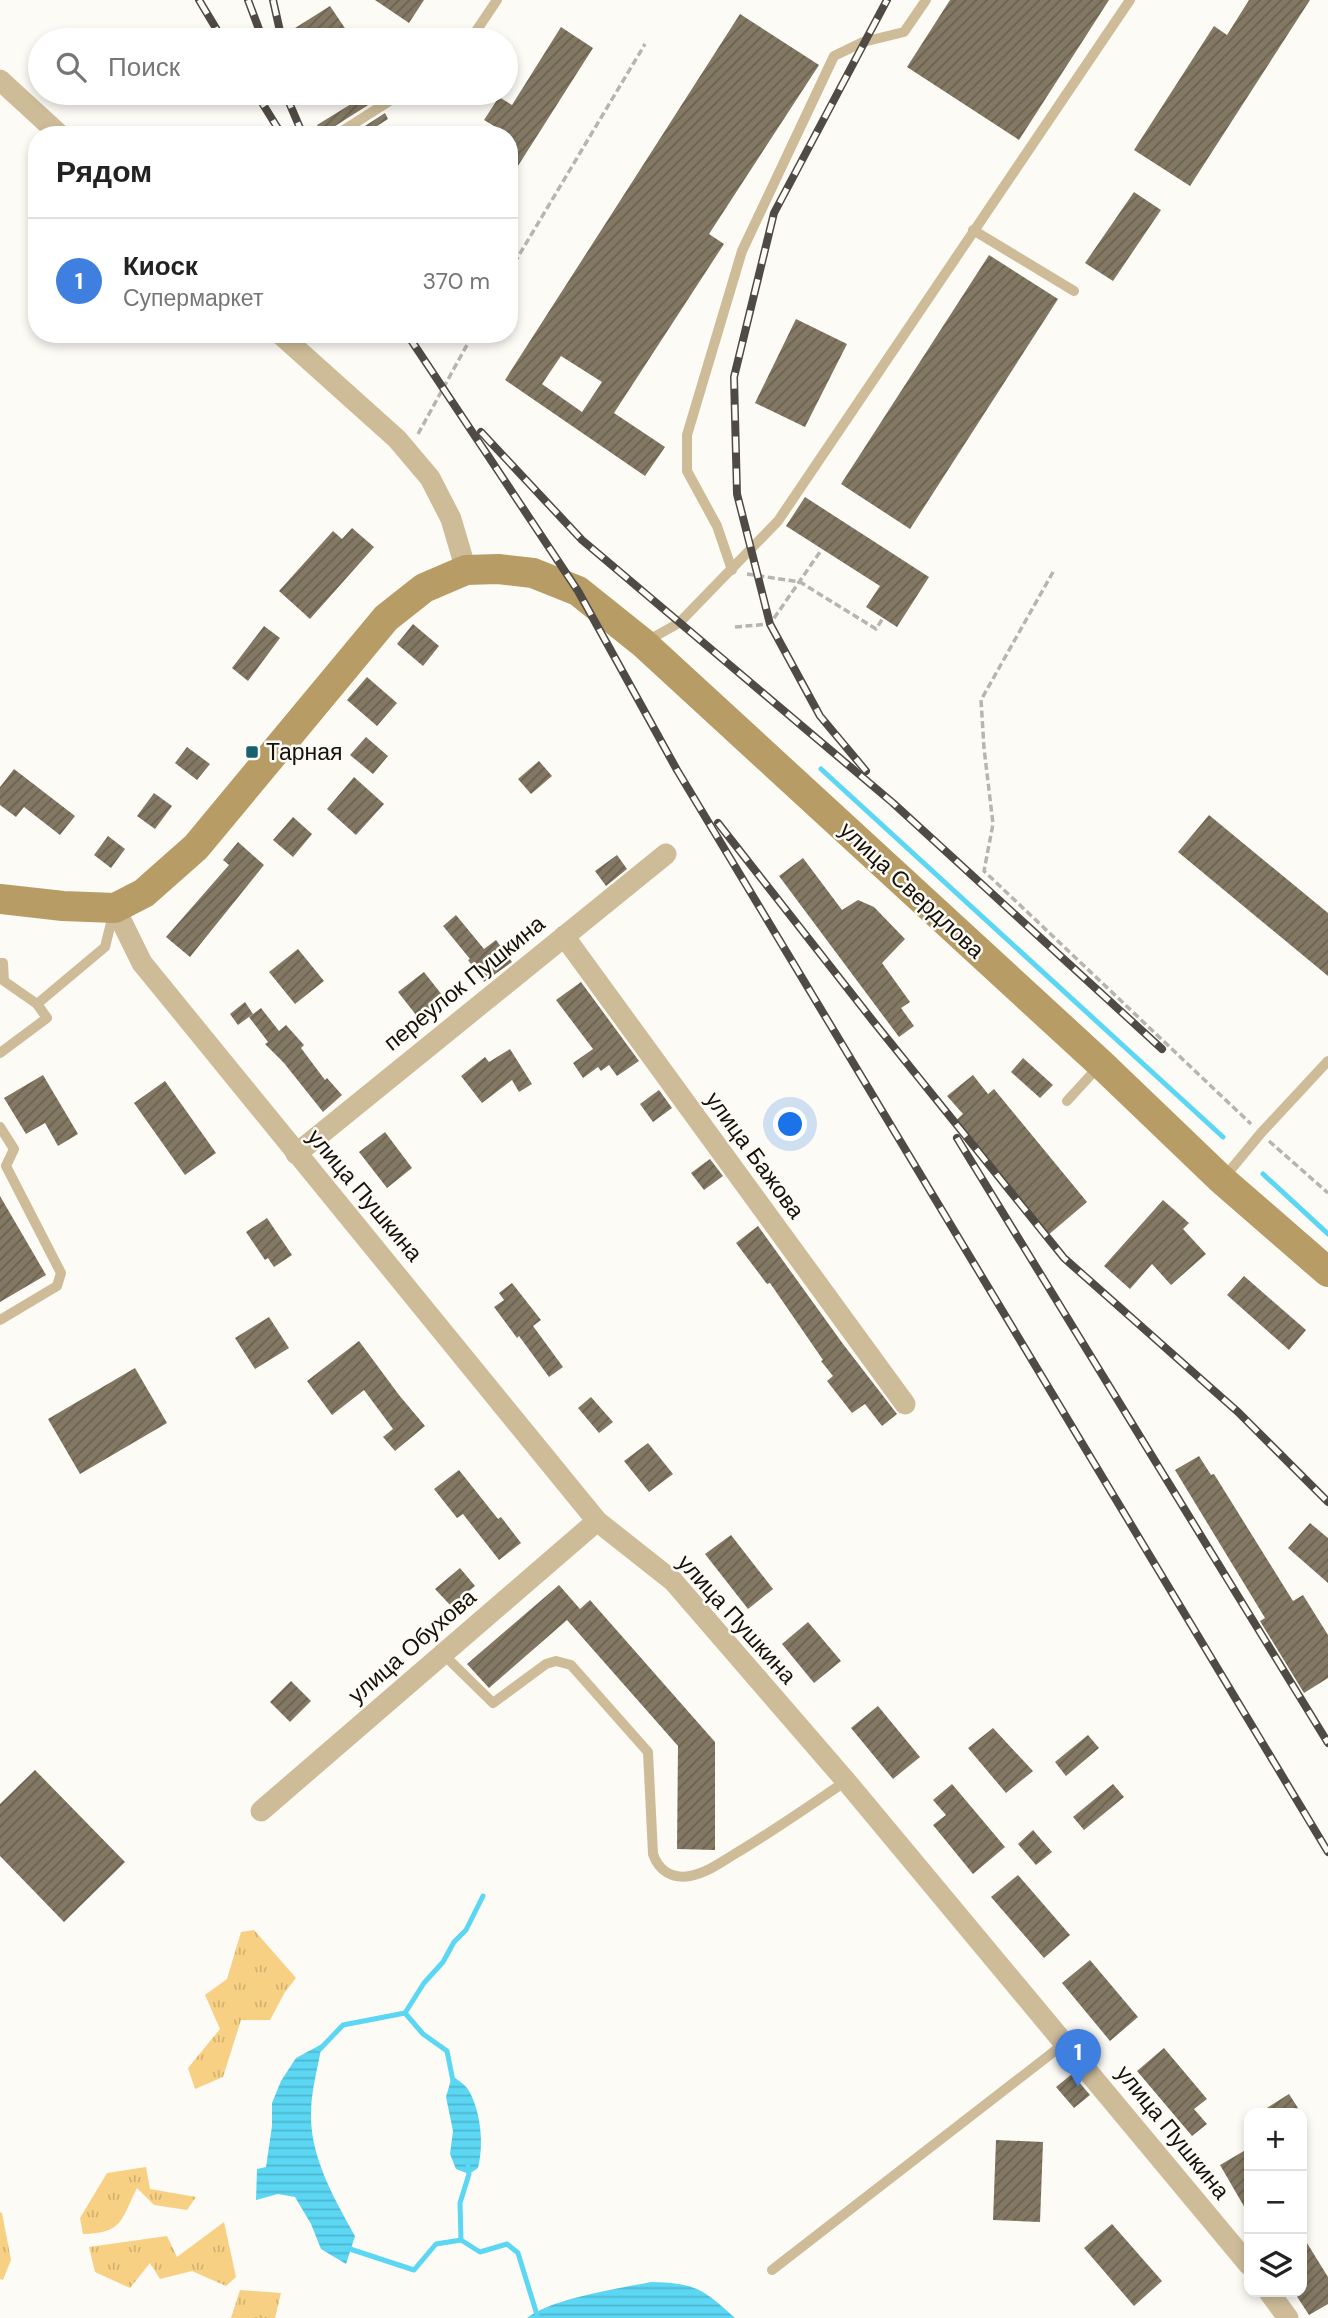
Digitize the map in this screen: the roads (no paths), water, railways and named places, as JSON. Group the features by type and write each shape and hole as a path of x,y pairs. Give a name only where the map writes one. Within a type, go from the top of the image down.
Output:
{"main road":[{"name":"улица Свердлова","path":"466,570 498,569 533,573 578,591 643,643 1101,1064 1222,1180 1328,1272"},
{"path":"0,899 114,908 144,893 196,847 386,618 424,588 466,570"}],"street":[{"path":"0,80 50,126"},
{"path":"290,343 397,439 430,478 451,519 466,570"},
{"name":"переулок Пушкина","path":"296,1154 666,854"},
{"name":"улица Пушкина","path":"114,908 142,963 597,1521 673,1581 846,1781 1244,2259"},
{"name":"улица Бажова","path":"564,936 905,1404"},
{"name":"улица Обухова","path":"261,1811 597,1521"},
{"path":"1273,2297 1288,2318"}],"lane":[{"path":"478,28 498,0"},
{"path":"732,570 717,526 687,471 687,435 741,251 834,56 863,42 904,32 926,0"},
{"path":"643,643 679,623 778,521 1130,0"},
{"path":"350,126 383,105"},
{"path":"973,230 1074,291"},
{"path":"37,1004 105,947 114,908"},
{"path":"0,963 3,963 4,981 37,1004 47,1018 0,1053"},
{"path":"1222,1180 1261,1133 1328,1061"},
{"path":"1067,1101 1101,1064"},
{"path":"0,1127 13,1149 6,1166 61,1273 57,1286 0,1320"},
{"path":"443,1654 493,1703 546,1664 556,1661 571,1665 648,1752 653,1854 656,1864 663,1871 676,1876 689,1876 705,1871 766,1836 846,1781"},
{"path":"772,2270 1065,2043"}],"water":[{"path":"322,2044 312,2097 312,2130 325,2178 355,2236 346,2264 321,2249 311,2224 295,2197 278,2194 256,2200 257,2169 266,2167 272,2126 272,2103 281,2081 296,2058"},
{"path":"452,2076 468,2089 479,2119 480,2159 478,2168 469,2174 456,2169 450,2154 453,2131 446,2097"},
{"path":"651,2282 689,2286 715,2300 735,2318 527,2318 538,2311 569,2300"}],"waterway":[{"path":"821,769 1223,1137"},
{"path":"1263,1174 1328,1234"},
{"path":"320,2049 343,2025 405,2013 424,1983 443,1962 454,1942 466,1930 483,1896"},
{"path":"405,2013 423,2034 447,2051 453,2081"},
{"path":"468,2166 469,2174 460,2203 461,2240 480,2252 507,2244 518,2253 538,2318"},
{"path":"347,2248 414,2270 436,2244 461,2240"}],"railway":[{"path":"199,0 216,28"},
{"path":"248,0 258,28"},
{"path":"273,0 279,28"},
{"path":"866,771 820,716 770,624 737,494 734,377 774,213 887,0"},
{"path":"263,105 276,126"},
{"path":"290,105 299,126"},
{"path":"413,343 578,591 677,770 1328,1852"},
{"path":"481,432 582,540 893,803 1162,1049"},
{"path":"718,823 1064,1258 1238,1412 1328,1502"},
{"path":"957,1138 1328,1743"}],"place":[{"name":"Тарная","path":"252,752"},
{"name":"Киоск","path":"1078,2087"}]}
